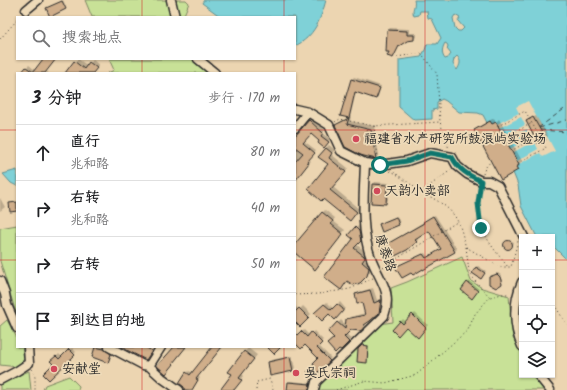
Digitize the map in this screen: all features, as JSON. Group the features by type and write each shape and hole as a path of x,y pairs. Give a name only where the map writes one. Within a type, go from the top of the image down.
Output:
{"street":[{"path":"26,10 38,0"},
{"path":"171,0 175,16"},
{"path":"199,60 214,72"},
{"path":"296,109 308,112 329,126 341,151 365,164 380,165 407,161 430,153 452,157 456,166 467,174 481,181 489,182 498,186 522,234"},
{"path":"296,127 308,112"},
{"name":"康泰路","path":"314,390 316,382 384,316 387,309 387,292 371,258 364,230 365,164"},
{"path":"0,281 7,305 16,326"},
{"path":"519,288 516,294 515,318 520,342"},
{"path":"0,380 29,363 27,348"},
{"path":"111,348 143,365 149,366 162,378 179,390"},
{"path":"149,366 160,348"},
{"path":"540,378 550,390"}],"path":[{"path":"0,39 16,21"},
{"path":"397,57 421,53 437,74 440,122 452,157"},
{"path":"498,126 526,111 539,135 546,148 518,163"},
{"path":"329,126 340,119 374,126 440,122"},
{"path":"505,138 532,123"},
{"path":"374,126 380,165"},
{"path":"511,151 539,135"},
{"path":"491,161 485,168 481,181 478,203 481,228 485,236 508,267"},
{"path":"421,192 456,166"},
{"path":"389,171 395,173 421,192 440,202 450,211 458,222 466,247 469,271 475,281 490,297"},
{"path":"296,295 318,294 350,289 458,222"},
{"path":"466,247 500,267 510,267 519,242"},
{"path":"336,390 364,381 385,383 416,375 468,330 475,314 490,297 502,294 516,294"},
{"path":"555,306 567,325"},
{"path":"29,363 35,377 36,390"},
{"path":"256,390 257,382 270,379 273,390"}],"green space":[{"path":"85,0 186,0 189,3 183,16 92,16"},
{"path":"109,60 197,60 207,72 110,72 114,70"},
{"path":"16,225 16,313 0,261 0,228"},
{"path":"462,257 471,281 482,288 509,296 513,338 519,349 519,378 536,378 544,390 316,390 319,381 379,324 393,322 391,288"},
{"path":"7,320 16,336 16,348 22,348 24,359 18,367 0,365 0,326"},
{"path":"29,371 31,390 0,390 0,383"},
{"path":"69,376 79,386 78,390 43,390 45,385"}],"water":[{"path":"204,0 326,0 316,27 307,38 296,45 296,16 220,16 202,3"},
{"path":"414,0 567,0 567,260 555,248 555,234 535,234 521,206 518,185 514,175 483,115 478,113 459,112 442,99 437,102 437,109 432,110 432,119 414,120 399,107 399,60 421,57 427,44 437,44 441,38 432,19 428,18 427,11 420,11 419,15 414,16","holes":["455,15 460,18 458,21 464,28 461,31 458,31 455,28 453,18","445,43 447,44 447,49 451,54 445,59 442,53","457,56 460,60 460,65 457,70 453,64 454,59"]},
{"path":"16,170 16,186 11,183 3,174"}],"pier":[{"path":"528,101 555,151 543,157 540,153 519,164 517,161 538,149 534,141 512,153 510,149 532,137 527,129 506,140 504,136 525,125 521,117 499,128 497,124 519,113 516,107"}],"building":[{"path":"62,1 66,9 50,16 46,8"},
{"path":"387,30 407,31 407,35 414,35 414,40 407,41 399,46 393,58 387,56 389,52 386,52"},
{"path":"42,60 55,60 46,72 33,72"},
{"path":"74,61 84,69 89,62 97,68 94,72 66,72"},
{"path":"26,67 33,72 22,72"},
{"path":"351,79 380,88 376,99 355,92 349,118 340,116"},
{"path":"533,117 546,140 538,144 526,121"},
{"name":"福建省水产研究所鼓浪屿实验场","path":"349,118 347,124 371,130 376,159 360,155 345,147 335,125"},
{"path":"309,120 323,133 321,136 329,142 324,148 311,134 303,143 315,153 307,162 309,163 296,180 296,161 303,153 296,148 296,135"},
{"path":"490,121 492,124 496,122 519,165 516,167 518,170 501,180 474,130"},
{"path":"326,148 332,153 329,158 346,172 330,190 357,212 350,221 323,199 321,201 308,189 328,164 318,157"},
{"path":"372,184 387,185 386,204 371,203"},
{"path":"16,202 16,211 10,212 9,203"},
{"path":"322,212 333,221 331,224 343,234 315,270 296,254 296,243"},
{"path":"433,216 455,252 413,275 411,273 402,278 395,267 423,254 426,258 441,249 429,231 415,240 417,242 407,250 387,260 380,248 424,223 423,222"},
{"path":"396,217 399,225 382,232 379,224"},
{"path":"355,227 359,231 361,241 354,248 364,256 365,258 362,262 369,268 367,276 360,283 353,285 347,281 341,290 324,277 353,239 348,235"},
{"path":"506,241 510,241 512,245 510,249 506,249 504,247 504,243"},
{"path":"476,267 485,273 481,279 472,273"},
{"path":"497,274 500,277 502,284 496,288 489,284 489,277"},
{"path":"467,282 478,291 472,299 461,290"},
{"path":"370,290 374,303 381,300 379,313 364,325 363,329 360,331 351,330 344,337 349,342 341,350 339,349 335,353 327,344 334,338 328,332 337,322 345,329 346,319 365,315 362,303 357,304 355,294"},
{"path":"324,304 331,310 337,304 343,309 343,311 335,320 329,314 322,321 314,313"},
{"path":"299,308 309,318 300,327 296,323 296,311"},
{"path":"412,314 426,328 418,338 406,327 398,336 392,330 400,321 403,324"},
{"path":"301,331 307,337 311,332 322,343 317,348 330,361 313,377 307,372 318,358 305,345 301,349 296,344 296,336"},
{"path":"362,345 368,346 367,363 357,362 358,349"},
{"path":"95,348 104,349 111,354 108,363 92,357"},
{"path":"123,348 147,348 152,351 146,360"},
{"path":"173,348 185,348 166,374 157,366"},
{"path":"211,348 221,348 196,379 198,380 192,390 184,390 184,387 179,383 186,372 190,375"},
{"path":"268,348 280,348 274,354"},
{"name":"安献堂","path":"69,349 75,355 49,380 43,374 53,364 50,361 56,356 59,359"},
{"path":"244,351 254,359 239,378 242,380 234,390 220,390 232,374 228,372"},
{"path":"290,357 293,371 270,376 268,362"},
{"path":"288,382 310,384 309,390 287,390"}],"ferry route":[{"path":"538,128 567,107"},
{"path":"539,128 567,120"},
{"path":"540,130 567,132"}],"place":[{"name":"福建省水产研究所鼓浪屿实验场","path":"356,139"},
{"name":"天韵小卖部","path":"377,191"},
{"name":"安献堂","path":"54,369"},
{"name":"吴氏宗祠","path":"296,373"}],"route":[{"path":"380,165 407,161 430,153 452,157 456,166 467,174 481,181 478,203 481,228"}]}
